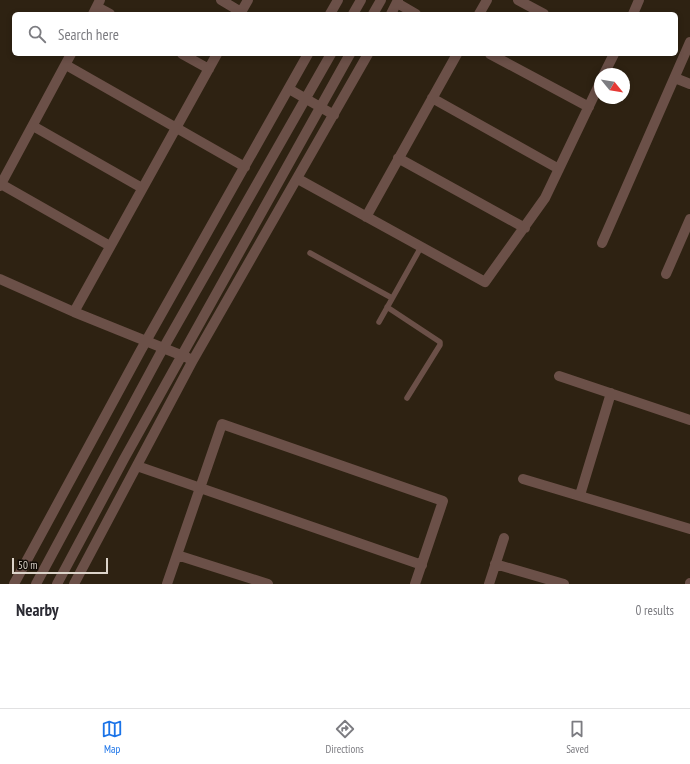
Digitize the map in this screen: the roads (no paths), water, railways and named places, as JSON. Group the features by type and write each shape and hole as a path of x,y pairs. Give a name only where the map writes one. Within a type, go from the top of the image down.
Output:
{"street":[{"path":"221,0 239,12"},
{"path":"242,12 248,0"},
{"path":"331,12 338,0"},
{"path":"354,12 360,0"},
{"path":"374,12 381,0"},
{"path":"480,12 486,0"},
{"path":"518,0 540,12"},
{"path":"634,12 639,0"},
{"path":"392,12 398,2 413,12"},
{"path":"97,7 106,12"},
{"path":"602,243 690,42"},
{"path":"70,56 0,185 110,246"},
{"path":"186,56 209,69"},
{"path":"74,312 216,56"},
{"path":"14,584 146,341 307,56"},
{"path":"36,584 161,351 330,56"},
{"path":"56,584 349,56"},
{"path":"74,584 193,360 298,179 367,56"},
{"path":"366,217 456,56"},
{"path":"494,56 589,107"},
{"path":"607,68 613,56"},
{"path":"66,65 245,167"},
{"path":"675,78 690,84"},
{"path":"289,89 334,115"},
{"path":"298,179 485,282 545,198 594,96"},
{"path":"432,98 559,169"},
{"path":"33,126 142,188"},
{"path":"398,158 525,228"},
{"path":"666,274 690,220"},
{"path":"0,279 74,312 146,341 161,351 181,358 193,360"},
{"path":"558,376 690,420"},
{"path":"580,495 610,393"},
{"path":"167,584 222,424 443,501 415,584"},
{"path":"137,466 199,489 422,565"},
{"path":"523,479 690,529"},
{"path":"489,584 504,538"},
{"path":"177,555 268,584"},
{"path":"495,564 564,584"}],"lane":[{"path":"379,322 421,247"},
{"path":"310,253 392,298"},
{"path":"387,307 440,342 440,345 407,398"}]}
